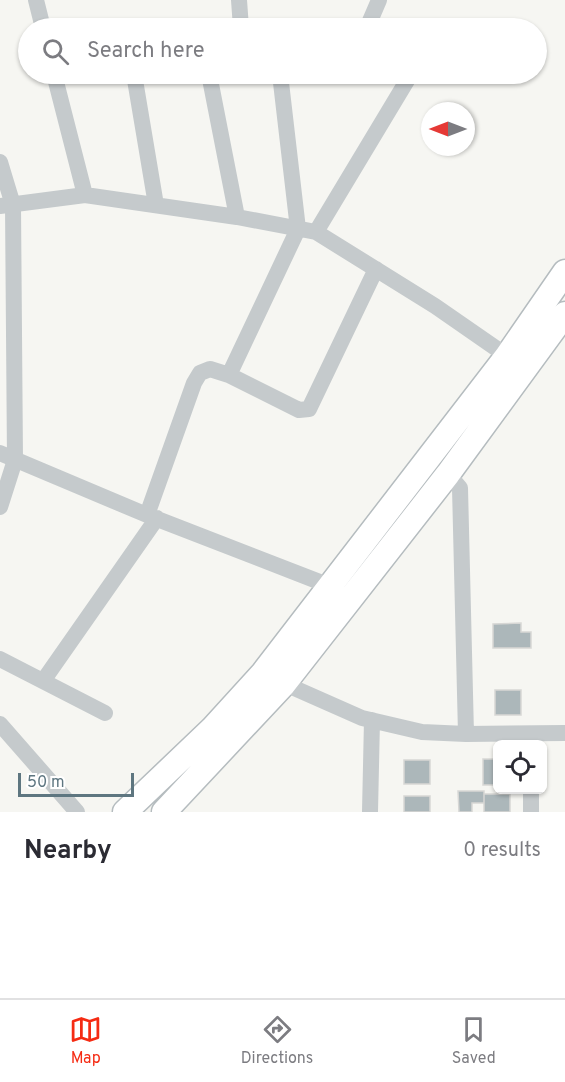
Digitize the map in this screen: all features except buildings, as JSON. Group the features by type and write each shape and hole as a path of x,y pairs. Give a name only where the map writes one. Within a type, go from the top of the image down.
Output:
{"main road":[{"path":"125,812 212,729 273,679 330,586 507,356 565,272"},
{"path":"164,812 273,679 448,474 565,314"}],"street":[{"path":"36,0 40,18"},
{"path":"239,0 240,18"},
{"path":"371,18 379,0"},
{"path":"57,84 85,195"},
{"path":"136,84 156,204"},
{"path":"211,84 237,217"},
{"path":"229,375 298,229 281,84"},
{"path":"316,232 405,84"},
{"path":"0,162 7,205 8,457 0,507"},
{"path":"7,205 85,195 156,204 316,232 435,306 507,356"},
{"path":"43,681 152,517 194,383 200,373 210,369 229,375 299,410 309,409 376,269"},
{"path":"8,457 152,517 330,586"},
{"path":"448,474 460,488 466,734"},
{"path":"0,659 105,713"},
{"path":"273,679 362,718 422,732 532,739 565,733"},
{"path":"370,812 372,720"},
{"path":"0,724 77,812"},
{"path":"531,794 531,812"}]}
